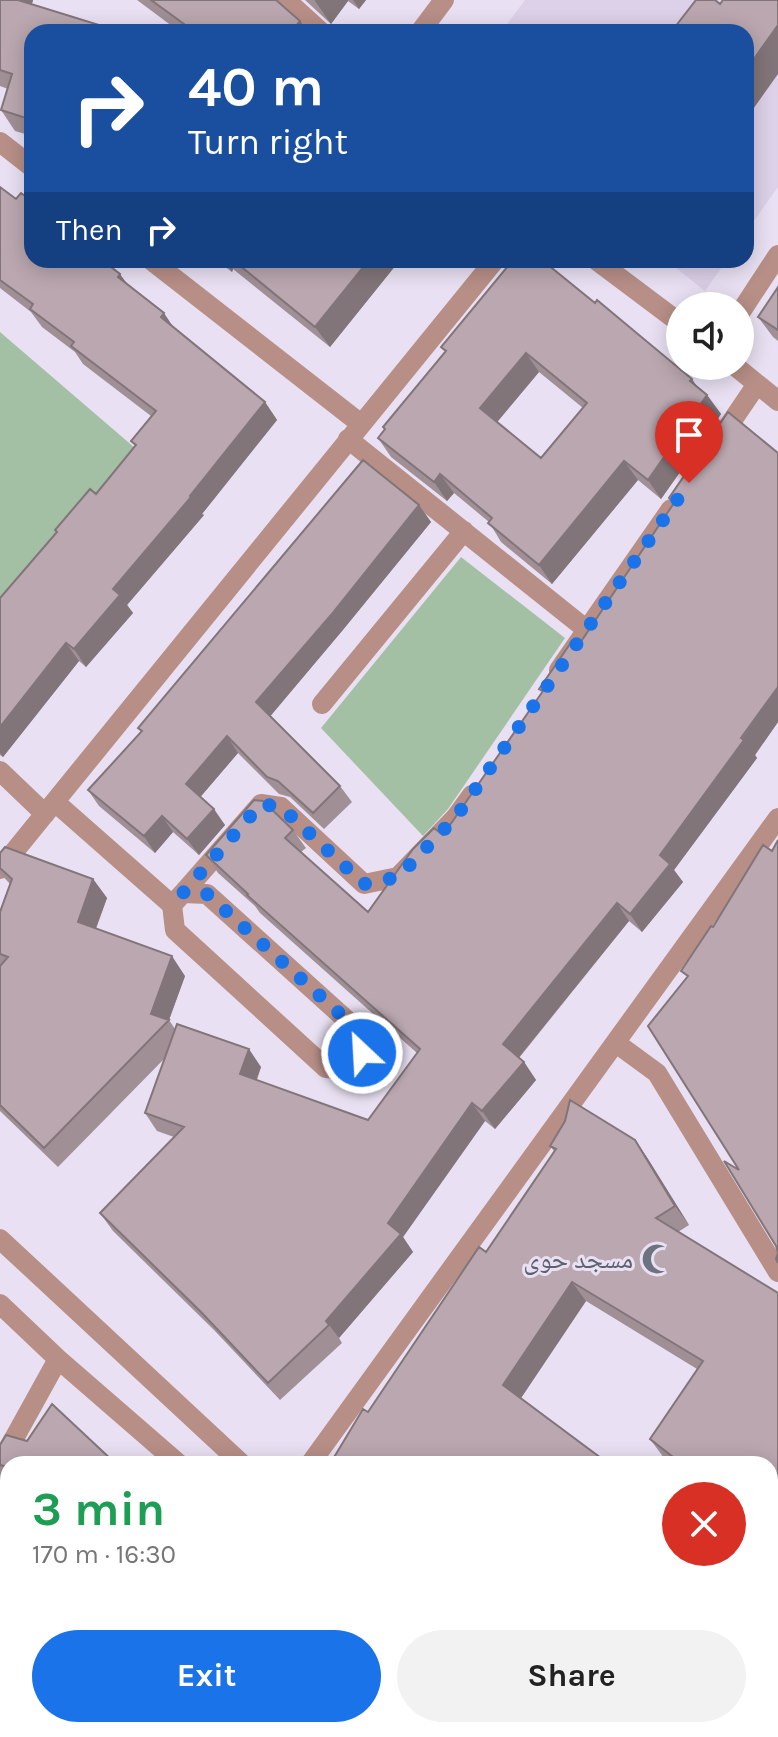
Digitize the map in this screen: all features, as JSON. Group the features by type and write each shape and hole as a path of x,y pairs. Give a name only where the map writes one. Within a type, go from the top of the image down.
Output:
{"street":[{"path":"286,0 312,24"},
{"path":"426,24 444,0"},
{"path":"0,142 24,161"},
{"path":"754,292 778,255"},
{"path":"160,268 354,431 464,531 587,630"},
{"path":"0,869 488,268"},
{"path":"607,268 666,312"},
{"path":"752,380 778,401"},
{"path":"703,462 757,384"},
{"path":"552,680 685,488"},
{"path":"322,704 464,531"},
{"path":"0,771 178,899 207,894 360,1032 362,1053 347,1070 326,1068 175,930 178,899 261,804 281,807 364,884 398,877 456,817 482,780"},
{"path":"316,1456 778,818"},
{"path":"616,1043 657,1073 778,1272"},
{"path":"0,1239 233,1456"},
{"path":"0,1304 170,1456"},
{"path":"4,1456 58,1359"}],"shaded area":[{"path":"525,0 778,0 778,187 754,221 754,24 507,24"},
{"path":"676,268 721,268 705,291"}],"green space":[{"path":"0,332 135,448 0,606"},
{"path":"461,557 565,638 448,809 423,836 321,728"}],"building":[{"path":"0,0 18,0 96,24 24,24 24,117 1,110 12,74 0,70"},
{"path":"151,0 276,0 300,21 298,24 184,24"},
{"path":"696,0 715,0 720,4 723,0 778,0 778,25 754,59 754,24 677,24"},
{"path":"0,187 16,199 21,193 24,195 24,268 112,268 120,274 118,277 164,313 161,317 265,402 191,497 113,589 120,595 74,649 66,643 0,727 0,598 90,489 96,494 136,445 131,441 156,411 71,346 74,342 30,309 33,304 0,280"},
{"path":"243,268 363,268 315,327"},
{"path":"506,268 552,268 595,303 597,300 666,357 666,380 691,380 707,395 648,480 624,461 539,565 488,523 492,518 440,474 434,482 378,438 385,429 383,427 446,351 441,347","holes":["526,353 587,403 541,458 480,408"]},
{"path":"778,287 778,330 758,317"},
{"path":"728,412 778,453 778,687 741,738 744,740 660,855 670,864 630,914 617,903 503,1044 524,1062 482,1111 472,1103 388,1223 401,1234 326,1321 329,1325 268,1383 100,1213 184,1127 145,1113 177,1024 249,1049 240,1074 368,1120 420,1049 206,855 254,800 263,801 293,830 285,838 368,912 413,849 434,828 443,835 543,691 539,689 570,644 576,649 674,503 669,498"},
{"path":"363,460 419,505 256,702 340,786 313,813 278,781 267,777 227,736 186,784 214,809 187,839 162,816 144,836 88,790 142,731 138,728"},
{"path":"778,840 778,1253 724,1161 739,1170 648,1026 688,976 681,971 713,927 763,845 772,851"},
{"path":"5,847 93,879 78,922 172,956 151,1014 169,1020 44,1148 0,1105 0,966 8,957 0,954 0,912 12,879 0,868 0,853"},
{"path":"570,1100 635,1140 675,1206 656,1218 778,1293 778,1456 672,1456 650,1439 703,1361 572,1282 503,1385 598,1456 335,1456 363,1409 368,1412 479,1247 486,1252 556,1149 550,1146 565,1121"},
{"path":"52,1404 108,1456 0,1456 0,1445 6,1435 27,1441"}],"place":[{"name":"مسجد حوى","path":"657,1259"}],"route":[{"path":"362,1053 360,1032 207,894 183,893 261,804 281,807 364,884 398,877 456,817 689,483"}]}
